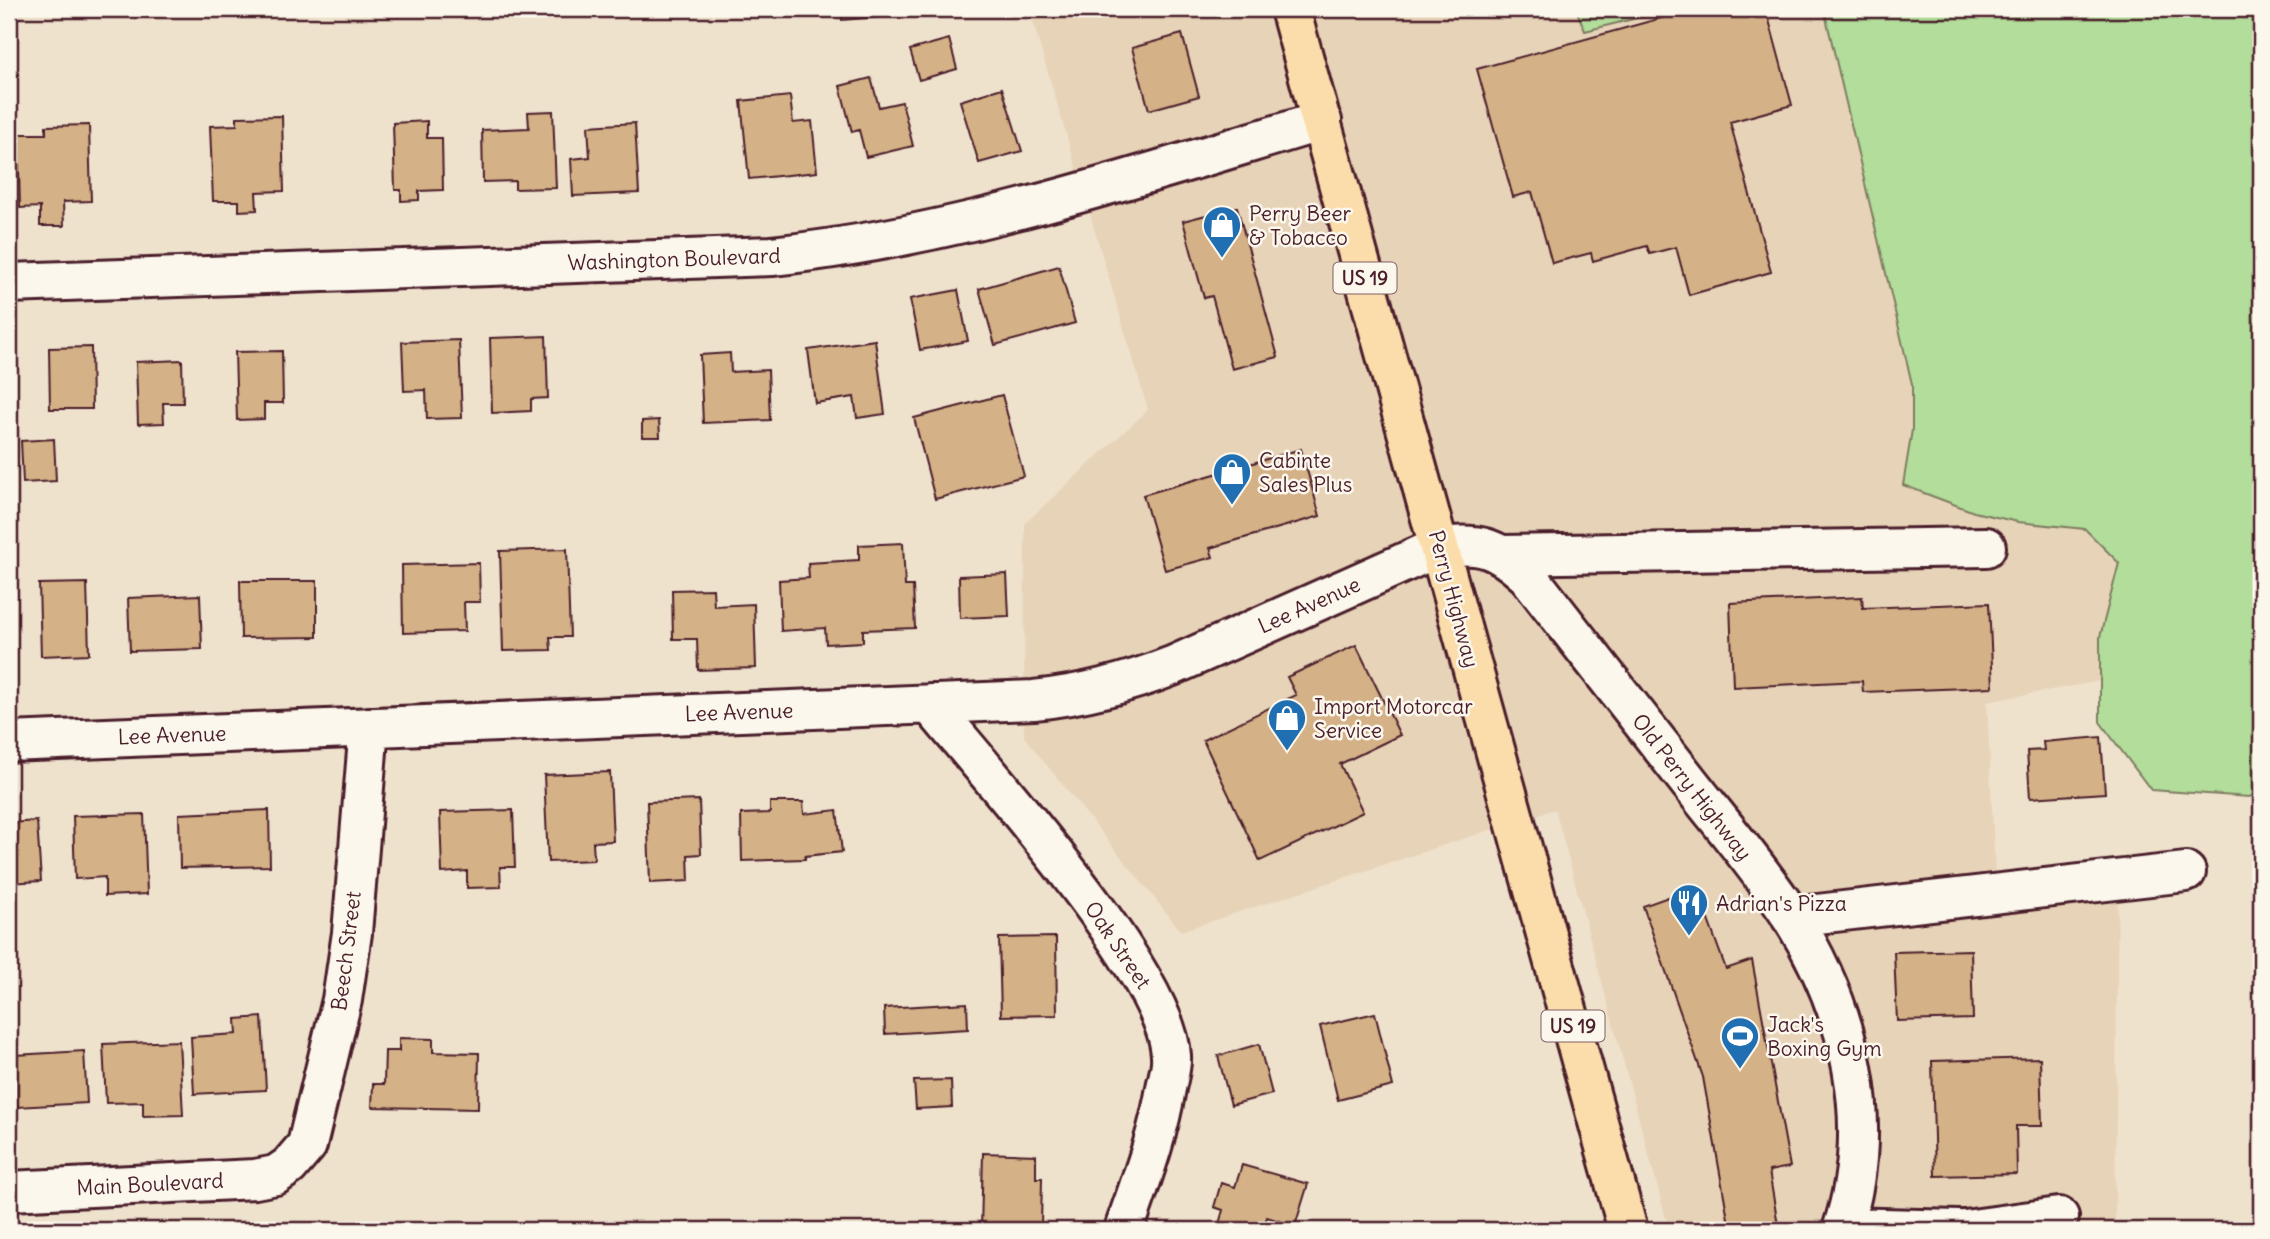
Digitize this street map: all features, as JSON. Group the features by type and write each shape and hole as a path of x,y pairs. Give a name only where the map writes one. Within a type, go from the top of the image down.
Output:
{"main road":[{"name":"Perry Highway","path":"1290,9 1628,1230"}],"street":[{"name":"Washington Boulevard","path":"9,283 809,252 1002,214 1322,121"},
{"name":"Old Perry Highway","path":"1439,547 1474,544 1503,555 1528,576 1791,917 1828,988 1853,1075 1860,1152 1856,1184 1842,1229"},
{"name":"Lee Avenue","path":"9,741 1057,698 1135,680 1439,547"},
{"path":"1503,555 1986,547"},
{"name":"Oak Street","path":"930,704 1071,878 1153,998 1166,1027 1171,1057 1165,1094 1152,1147 1124,1230"},
{"name":"Beech Street","path":"289,1166 307,1145 342,1000 352,933 369,727"},
{"path":"1791,917 2186,872"},
{"name":"Main Boulevard","path":"9,1191 255,1179 276,1174 289,1166"},
{"path":"1965,1230 2059,1217"},
{"path":"1842,1229 1959,1230"}],"shaded area":[{"path":"1029,9 1576,9 1586,31 1673,9 1824,9 1912,384 1912,430 1903,485 1974,512 2018,522 2085,529 2119,563 2100,637 2100,681 1987,702 1995,874 2118,863 2115,1230 1669,1230 1555,809 1181,931 1024,737 1025,523 1148,410"}],"green space":[{"path":"1576,9 1673,9 1585,31"},
{"path":"1824,9 2261,9 2261,793 2249,797 2151,790 2100,722 2100,637 2119,563 2085,529 2018,522 1974,512 1903,485 1912,430 1912,384"}],"building":[{"path":"841,9 878,9 878,17 842,20"},
{"path":"1694,9 1766,9 1792,105 1730,122 1771,272 1689,295 1676,247 1650,254 1647,246 1593,261 1591,253 1552,263 1532,192 1513,197 1477,69"},
{"path":"1182,34 1199,96 1149,110 1132,48"},
{"path":"949,39 957,69 919,80 910,50"},
{"path":"871,78 879,107 902,102 913,146 866,157 859,130 852,132 840,86"},
{"path":"1002,88 1022,151 979,163 960,101"},
{"path":"790,96 793,123 812,121 817,172 749,179 741,101"},
{"path":"553,111 556,188 515,189 515,181 483,182 482,130 529,128 528,112"},
{"path":"282,116 284,191 256,192 257,210 239,211 239,201 213,201 210,126 237,125 237,117"},
{"path":"427,121 427,138 442,138 443,190 419,191 419,200 401,201 401,190 395,190 393,123"},
{"path":"635,123 639,193 573,196 571,159 590,157 588,126"},
{"path":"89,125 91,201 63,202 64,226 40,226 40,207 20,208 18,134 46,134 46,126"},
{"path":"9,150 11,203 9,203"},
{"name":"Perry Beer & Tobacco","path":"1237,207 1278,357 1232,369 1212,296 1204,298 1183,221"},
{"path":"1059,266 1075,323 995,345 979,289"},
{"path":"958,290 968,341 920,350 910,299"},
{"path":"546,336 548,398 531,399 531,411 492,413 490,338"},
{"path":"459,340 462,418 427,419 426,390 404,391 402,342"},
{"path":"875,340 885,414 857,418 854,397 815,403 808,350"},
{"path":"91,347 92,409 50,409 49,348"},
{"path":"282,351 283,403 264,403 264,419 237,420 235,352"},
{"path":"730,353 731,372 768,370 770,420 703,423 700,355"},
{"path":"182,360 183,403 163,403 164,423 138,424 136,362"},
{"path":"1002,395 1024,476 935,499 914,418"},
{"path":"659,420 660,437 642,437 642,421"},
{"path":"54,439 56,481 23,483 21,441"},
{"name":"Cabinte Sales Plus","path":"1301,449 1320,516 1210,548 1213,557 1165,570 1143,495"},
{"path":"903,543 905,586 913,586 915,628 863,630 863,642 826,644 825,628 781,631 779,580 809,578 808,563 859,560 859,545"},
{"path":"567,549 570,637 550,637 551,650 503,651 500,551"},
{"path":"479,563 480,602 464,602 465,631 403,633 402,565"},
{"path":"1007,574 1009,616 960,618 959,576"},
{"path":"240,581 317,581 317,637 241,638"},
{"path":"87,583 89,654 41,656 39,584"},
{"path":"713,589 714,606 754,604 756,668 698,670 697,639 673,639 672,590"},
{"path":"200,595 202,649 130,651 128,598"},
{"path":"1862,597 1863,608 1989,603 1993,687 1863,692 1862,681 1733,687 1730,603"},
{"name":"Import Motorcar Service","path":"1356,645 1400,735 1340,764 1363,812 1260,861 1203,740 1296,695 1287,677"},
{"path":"2101,737 2105,793 2030,798 2027,751 2044,750 2043,742"},
{"path":"610,772 613,841 593,842 594,860 548,862 544,775"},
{"path":"699,800 701,854 688,855 689,881 650,883 647,802"},
{"path":"770,802 803,802 804,814 837,810 842,852 805,856 805,859 742,861 741,814 770,813"},
{"path":"269,810 270,866 180,868 179,814"},
{"path":"513,810 515,867 500,867 501,887 467,888 467,871 442,873 440,812"},
{"path":"144,814 147,894 105,896 105,877 75,879 73,816"},
{"path":"37,821 41,881 9,883 9,823"},
{"path":"1696,887 1726,969 1752,960 1790,1167 1769,1171 1778,1225 1730,1230 1703,1077 1643,906"},
{"path":"1056,937 1057,1015 1001,1016 999,938"},
{"path":"1971,950 1973,1019 1897,1021 1894,952"},
{"path":"967,1003 968,1029 885,1034 884,1008"},
{"path":"1375,1013 1393,1086 1338,1100 1320,1026"},
{"path":"262,1017 266,1090 194,1094 191,1037 237,1034 236,1019"},
{"path":"399,1038 433,1039 433,1052 479,1053 478,1109 372,1107 373,1084 384,1084 385,1051 399,1051"},
{"path":"179,1041 183,1115 143,1116 143,1102 106,1103 103,1044"},
{"path":"1259,1044 1272,1094 1231,1105 1218,1056"},
{"path":"84,1051 87,1103 17,1107 15,1055"},
{"path":"2040,1058 2042,1126 2016,1126 2017,1174 1935,1176 1932,1061"},
{"path":"951,1080 952,1107 916,1109 914,1081"},
{"path":"983,1153 1036,1155 1036,1178 1042,1178 1041,1226 1032,1226 1032,1230 981,1230"},
{"path":"1242,1165 1308,1184 1295,1226 1267,1217 1263,1230 1238,1230 1219,1224 1223,1210 1214,1207 1221,1183 1235,1187"}],"place":[{"name":"Perry Beer & Tobacco","path":"1222,259"},
{"name":"Cabinte Sales Plus","path":"1232,506"},
{"name":"Import Motorcar Service","path":"1287,752"},
{"name":"Adrian's Pizza","path":"1689,937"},
{"name":"Jack's Boxing Gym","path":"1740,1070"}]}
